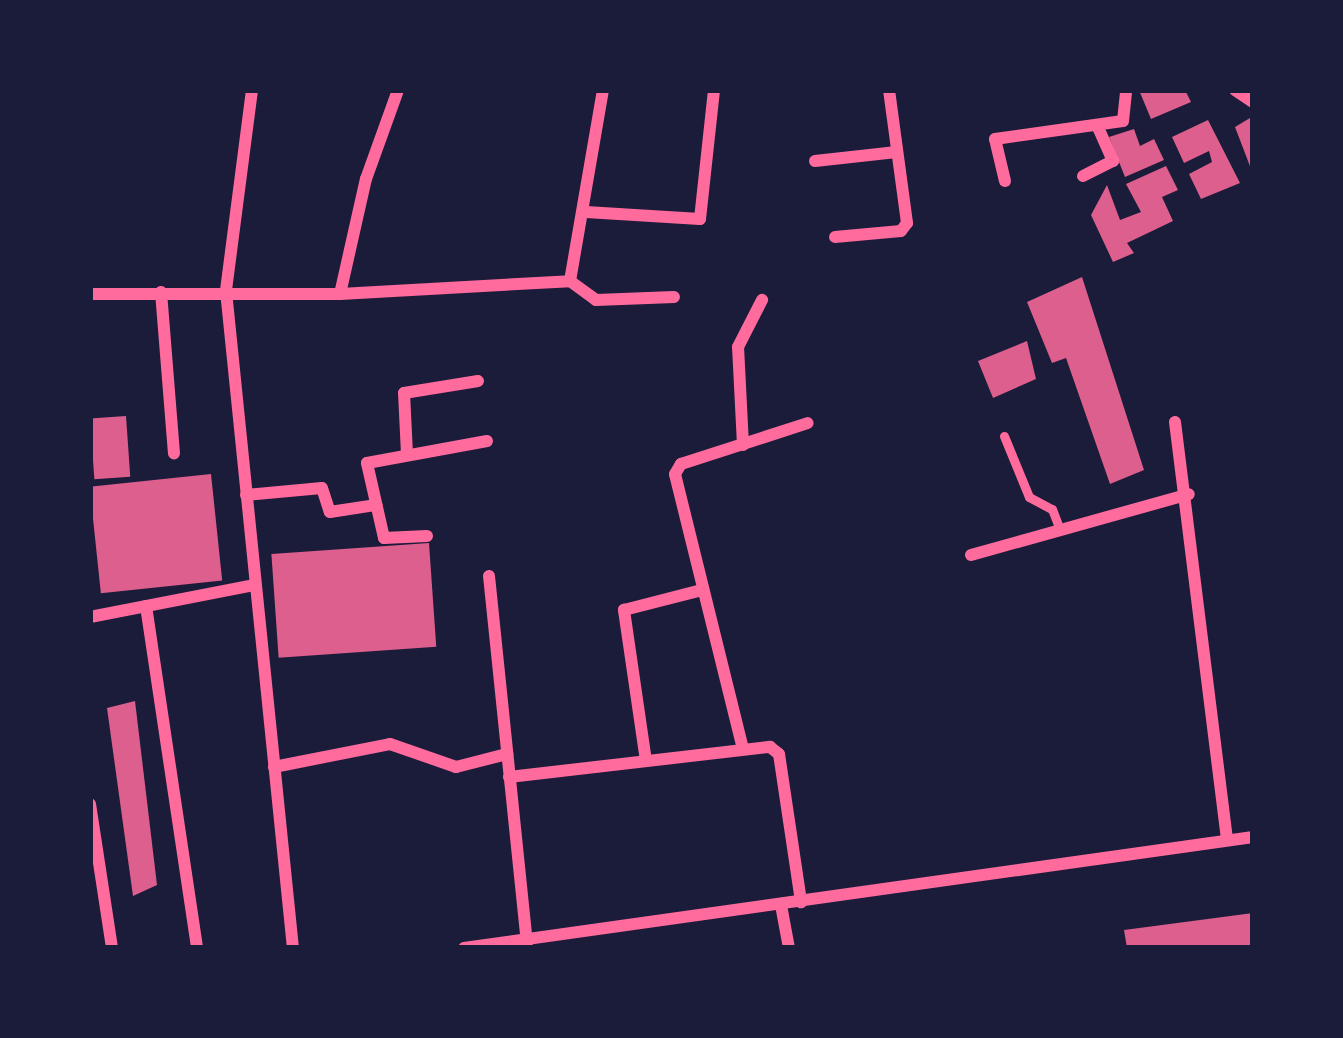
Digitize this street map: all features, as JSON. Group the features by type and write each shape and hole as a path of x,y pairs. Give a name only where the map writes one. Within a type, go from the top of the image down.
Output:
{"street":[{"path":"252,90 226,291 293,948"},
{"path":"340,294 366,179 398,90"},
{"path":"570,281 578,267 603,90"},
{"path":"586,212 700,219 714,90"},
{"path":"836,237 905,228 889,90"},
{"path":"1005,181 995,139 1098,128 1125,119 1126,90"},
{"path":"1235,90 1253,102"},
{"path":"1083,176 1113,161 1098,128"},
{"path":"815,160 897,152"},
{"path":"90,294 340,294 570,281 596,300 674,297"},
{"path":"160,292 174,453"},
{"path":"743,445 738,347 762,300"},
{"path":"407,454 404,393 478,381"},
{"path":"1175,422 1190,494 1227,840"},
{"path":"743,749 675,474 681,464 808,423"},
{"path":"427,536 387,540 368,463 488,441"},
{"path":"247,495 322,488 331,512 376,505"},
{"path":"971,555 1190,494"},
{"path":"488,575 527,943"},
{"path":"90,617 256,585"},
{"path":"646,761 624,610 702,590"},
{"path":"146,606 197,948"},
{"path":"274,767 390,744 457,767 507,754"},
{"path":"509,777 770,747 779,754 801,902"},
{"path":"90,804 96,889 112,948"},
{"path":"464,948 527,943 1253,837"},
{"path":"782,905 789,948"}],"lane":[{"path":"1004,436 1029,497 1052,509 1060,530"}],"building":[{"path":"1139,90 1185,90 1191,102 1151,119"},
{"path":"1250,118 1253,122 1253,174 1235,127"},
{"path":"1208,120 1240,183 1201,199 1189,174 1212,162 1209,151 1184,163 1172,137"},
{"path":"1134,129 1140,146 1154,139 1164,160 1125,177 1109,137"},
{"path":"1166,166 1178,190 1162,197 1173,221 1127,243 1134,253 1113,262 1091,215 1107,185 1120,220 1141,212 1126,184"},
{"path":"1082,277 1144,470 1110,484 1066,358 1052,363 1027,302"},
{"path":"1027,341 1036,379 993,398 978,361"},
{"path":"126,416 130,477 94,479 90,419"},
{"path":"211,474 222,580 101,593 90,487"},
{"path":"429,543 436,647 279,658 271,554"},
{"path":"135,701 157,885 133,896 107,708"},
{"path":"1253,913 1253,948 1127,948 1124,930"}]}
